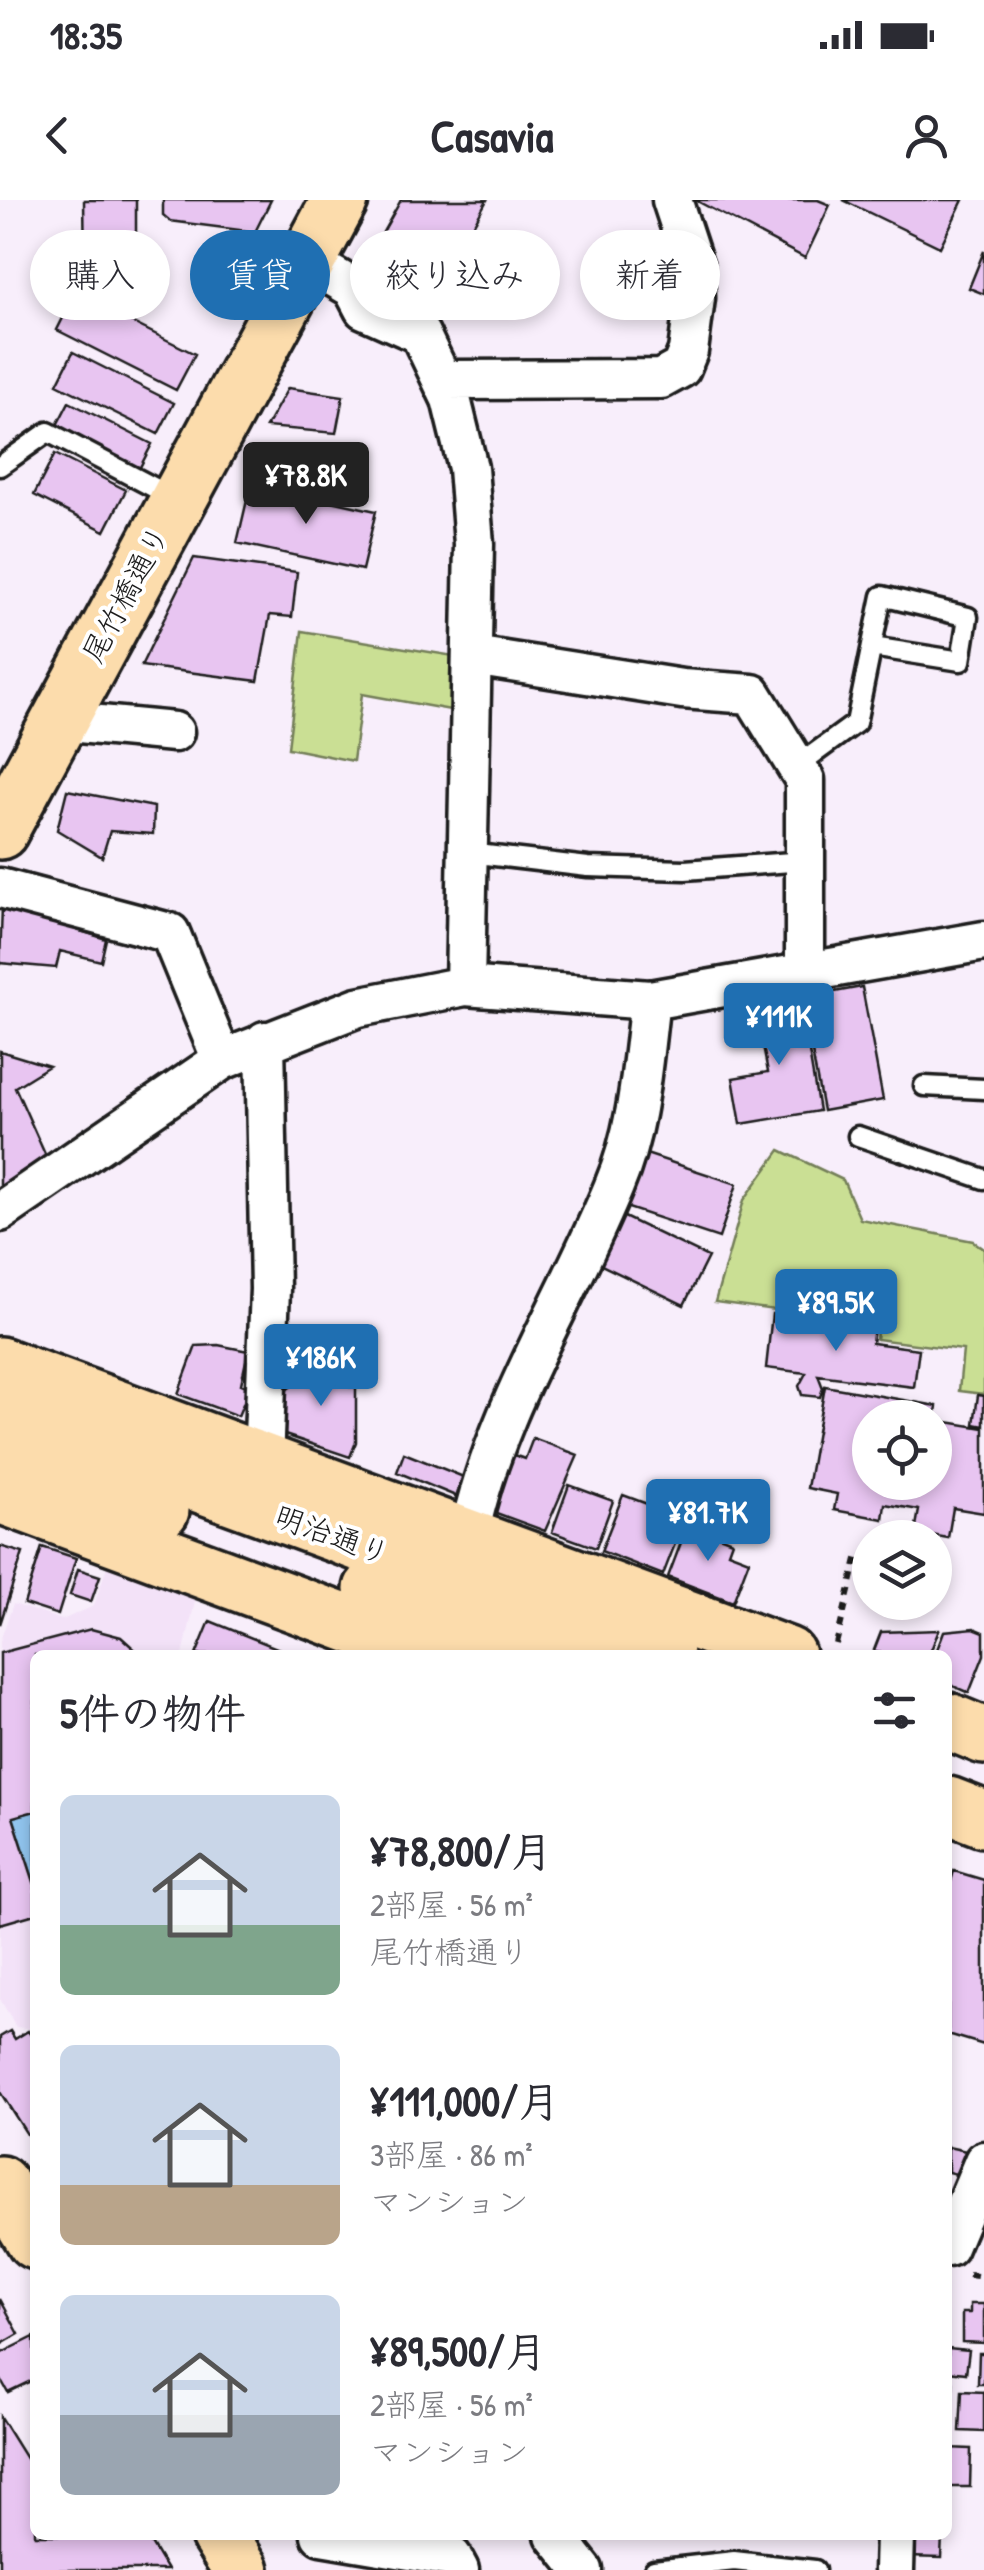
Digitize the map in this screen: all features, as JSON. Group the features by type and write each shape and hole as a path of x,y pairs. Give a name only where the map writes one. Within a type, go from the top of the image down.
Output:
{"main road":[{"name":"尾竹橋通り","path":"324,230 340,200"},
{"name":"尾竹橋通り","path":"4,814 275,320"},
{"path":"0,1364 469,1536 812,1649"},
{"name":"明治通り","path":"0,1411 201,1506 536,1650"},
{"name":"明治通り","path":"0,1454 201,1506 649,1650"},
{"path":"0,1495 419,1650"},
{"path":"952,1722 984,1736"},
{"path":"952,1758 984,1770"},
{"path":"952,1807 984,1819"},
{"path":"952,1836 984,1848"},
{"path":"223,2540 241,2570"}],"street":[{"path":"442,380 660,379 680,368 690,334 694,268 672,200"},
{"path":"330,274 353,288 364,309 420,334 442,380 468,468 474,544 465,986"},
{"path":"473,656 682,689 752,694 805,780 805,974"},
{"path":"58,721 174,732"},
{"path":"0,888 170,933 222,1060"},
{"path":"0,1212 222,1060 358,1008 465,986 650,1000 984,940"},
{"path":"469,1536 482,1473 614,1186 627,1148 650,1000"},
{"path":"262,1461 270,1289 264,1041"},
{"path":"952,2238 984,2161"},
{"path":"352,2540 452,2557 458,2570"},
{"path":"558,2540 573,2569"},
{"path":"894,2570 895,2540"}],"lane":[{"path":"0,466 48,432 177,499"},
{"path":"797,766 856,723 882,596 968,617 961,661 872,647"},
{"path":"469,853 588,867 685,870 805,861"},
{"path":"924,1086 984,1089"},
{"path":"858,1136 984,1180"},
{"path":"654,2570 734,2561 815,2570"}],"path":[{"path":"812,1649 852,1566"}],"shaded area":[{"path":"107,1566 196,1597 184,1650 30,1650 30,2028 16,2027 0,1999 0,1641 13,1604 62,1620 94,1606"}],"green space":[{"path":"302,631 460,657 456,711 362,694 353,761 288,748"},
{"path":"780,1150 843,1180 860,1219 973,1241 984,1249 984,1394 959,1391 963,1350 876,1339 878,1324 715,1302 744,1200"}],"water":[{"path":"30,1812 30,1870 13,1817"}],"building":[{"path":"84,200 136,200 136,230 84,230"},
{"path":"163,200 271,200 256,230 170,221 163,215"},
{"path":"401,200 487,200 470,230 384,230"},
{"path":"695,200 818,200 830,205 805,258"},
{"path":"843,200 963,200 940,247"},
{"path":"984,251 984,294 969,288"},
{"path":"62,320 127,320 195,354 176,390 57,330"},
{"path":"73,352 174,403 158,434 57,384"},
{"path":"288,388 343,396 336,433 266,427"},
{"path":"69,402 152,444 138,471 55,429"},
{"path":"55,454 126,490 105,531 34,495"},
{"path":"251,483 376,511 362,570 237,543"},
{"path":"194,558 297,572 292,617 270,615 258,681 141,666"},
{"path":"67,790 154,807 153,834 110,831 102,857 57,830"},
{"path":"2,906 106,939 101,961 60,951 56,968 0,963"},
{"path":"862,987 883,1100 823,1111 802,998"},
{"path":"800,999 819,1111 741,1124 733,1078 768,1072 755,1006"},
{"path":"0,1051 49,1066 15,1087 52,1170 0,1198"},
{"path":"637,1151 737,1184 719,1238 619,1205"},
{"path":"620,1215 708,1257 684,1305 597,1263"},
{"path":"772,1314 874,1327 872,1343 919,1349 914,1387 818,1375 823,1388 820,1397 802,1395 799,1386 806,1373 766,1368"},
{"path":"218,1345 248,1351 241,1384 250,1387 238,1416 178,1394 196,1346"},
{"path":"340,1361 350,1361 350,1387 356,1387 356,1442 350,1457 276,1432 276,1400 285,1400 285,1391 319,1365 339,1365"},
{"path":"825,1386 903,1400 852,1400 852,1500 952,1500 952,1423 984,1428 984,1513 953,1508 951,1520 917,1520 919,1510 885,1504 883,1519 834,1510 837,1494 807,1488"},
{"path":"978,1395 984,1396 984,1426 974,1424"},
{"path":"533,1438 578,1455 545,1531 480,1507 502,1451 525,1459"},
{"path":"404,1453 466,1478 458,1497 397,1472"},
{"path":"569,1485 613,1501 596,1548 552,1532"},
{"path":"623,1495 685,1518 663,1575 601,1551"},
{"path":"688,1524 732,1541 728,1552 749,1560 733,1602 668,1577"},
{"path":"0,1546 23,1553 0,1624"},
{"path":"42,1547 76,1558 58,1615 24,1604"},
{"path":"78,1569 100,1576 91,1602 70,1595"},
{"path":"210,1621 282,1650 198,1650"},
{"path":"974,1628 984,1632 984,1655 969,1693 952,1686 952,1650 937,1650 944,1631"},
{"path":"91,1629 121,1637 135,1650 30,1650 30,1812 13,1817 30,1870 30,1915 0,1924 0,1653"},
{"path":"939,1630 931,1650 874,1650 881,1632"},
{"path":"954,1871 984,1880 984,2045 952,2035"},
{"path":"10,2031 15,2039 28,2031 30,2034 30,2139 0,2092 0,2037"},
{"path":"952,2148 966,2151 960,2175 952,2173"},
{"path":"0,2299 19,2334 0,2345"},
{"path":"970,2304 984,2304 984,2343 962,2342 962,2313 970,2313"},
{"path":"30,2339 30,2381 8,2392 0,2378 0,2354"},
{"path":"952,2348 969,2350 966,2373 952,2371"},
{"path":"979,2353 984,2353 984,2384 978,2384"},
{"path":"962,2391 984,2392 984,2432 960,2431"},
{"path":"0,2417 30,2465 30,2540 149,2540 167,2570 0,2570"},
{"path":"952,2448 971,2449 970,2487 952,2487"},
{"path":"909,2540 942,2540 941,2558 908,2557"}]}
